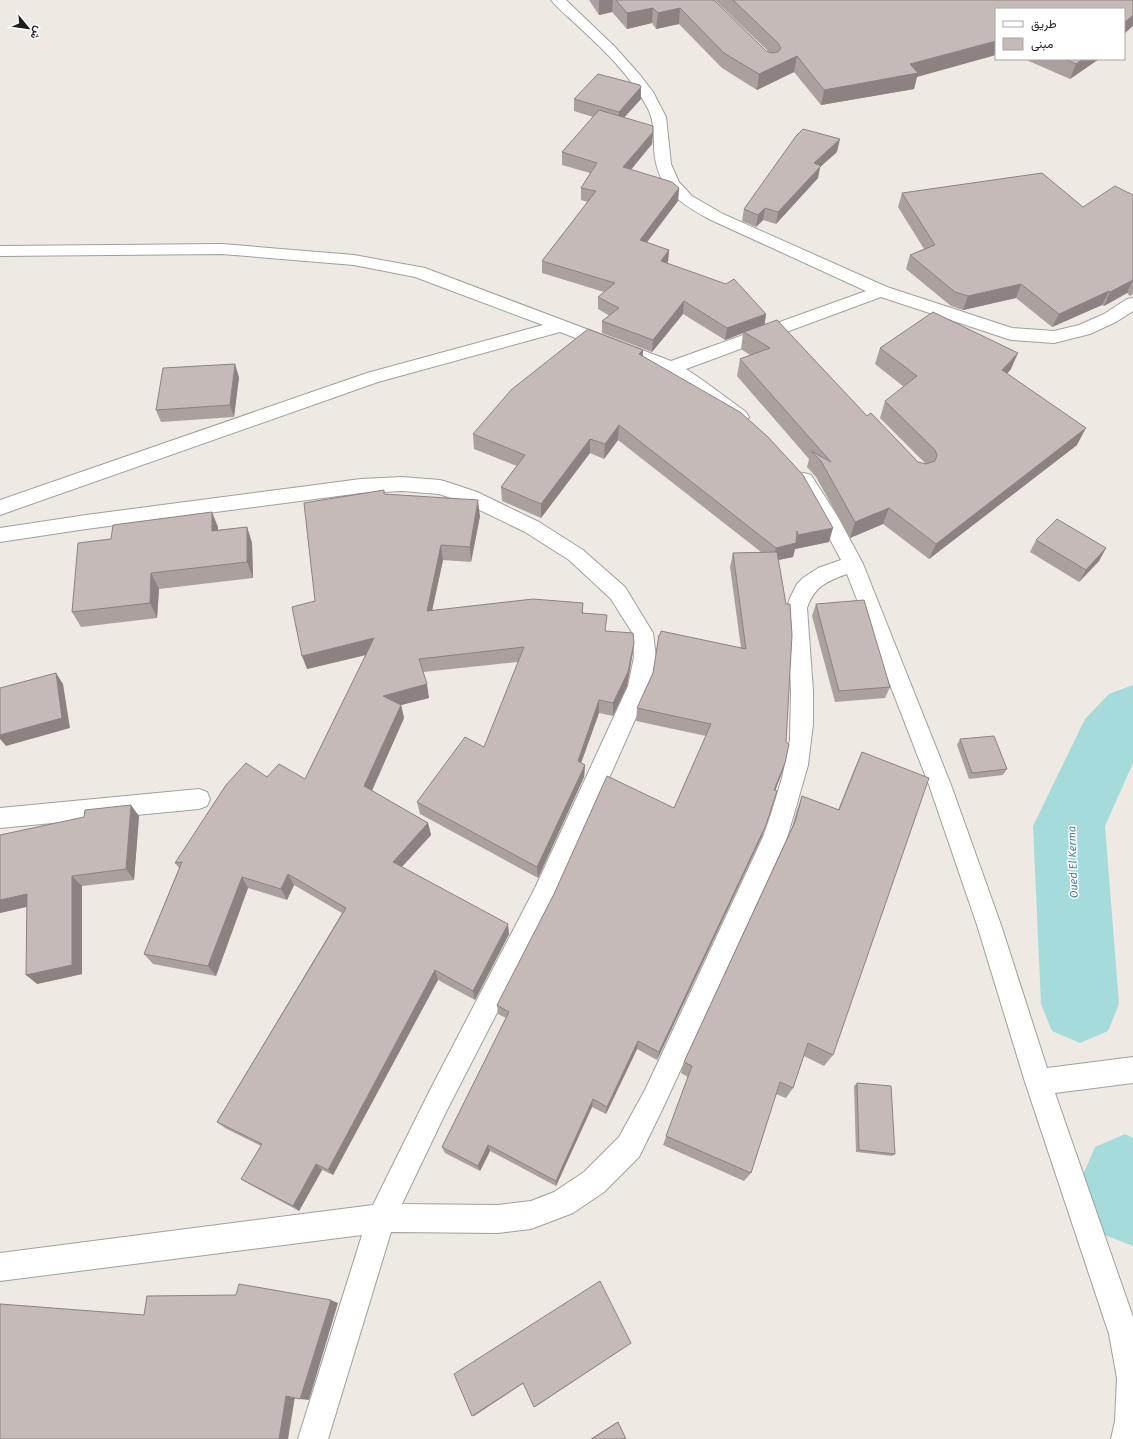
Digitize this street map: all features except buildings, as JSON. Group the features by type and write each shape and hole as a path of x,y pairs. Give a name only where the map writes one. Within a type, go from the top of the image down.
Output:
{"street":[{"path":"558,0 640,83 655,107 660,121 664,169 675,189 693,204 717,217 881,292 1011,334 1054,337 1084,330 1110,318 1133,303"},
{"path":"0,252 222,249 354,260 419,272 671,368 695,382 755,429"},
{"path":"671,368 782,326 881,292"},
{"path":"0,508 373,376 562,326"},
{"path":"782,326 795,342"},
{"path":"793,467 808,483 853,564 940,785 989,925 1038,1082 1124,1334 1132,1378 1130,1421 1126,1439"},
{"path":"0,535 94,521 361,486 402,484 440,487 470,497 532,527 576,555 618,593 643,634 645,657 638,686 604,765 544,896 438,1101 381,1218 313,1439"},
{"path":"0,1267 381,1218 498,1219 531,1215 563,1203 594,1182 629,1147 654,1099 775,838 787,802 801,740 802,719 797,614 799,599 810,582 819,576 853,564"},
{"path":"0,818 199,799"},
{"path":"1038,1082 1133,1070"}],"waterway":[{"name":"Oued El Kerma","path":"1080,1004 1069,826 1109,740 1133,714"},
{"name":"Oued El Kerma","path":"1125,1177 1133,1203"}]}
